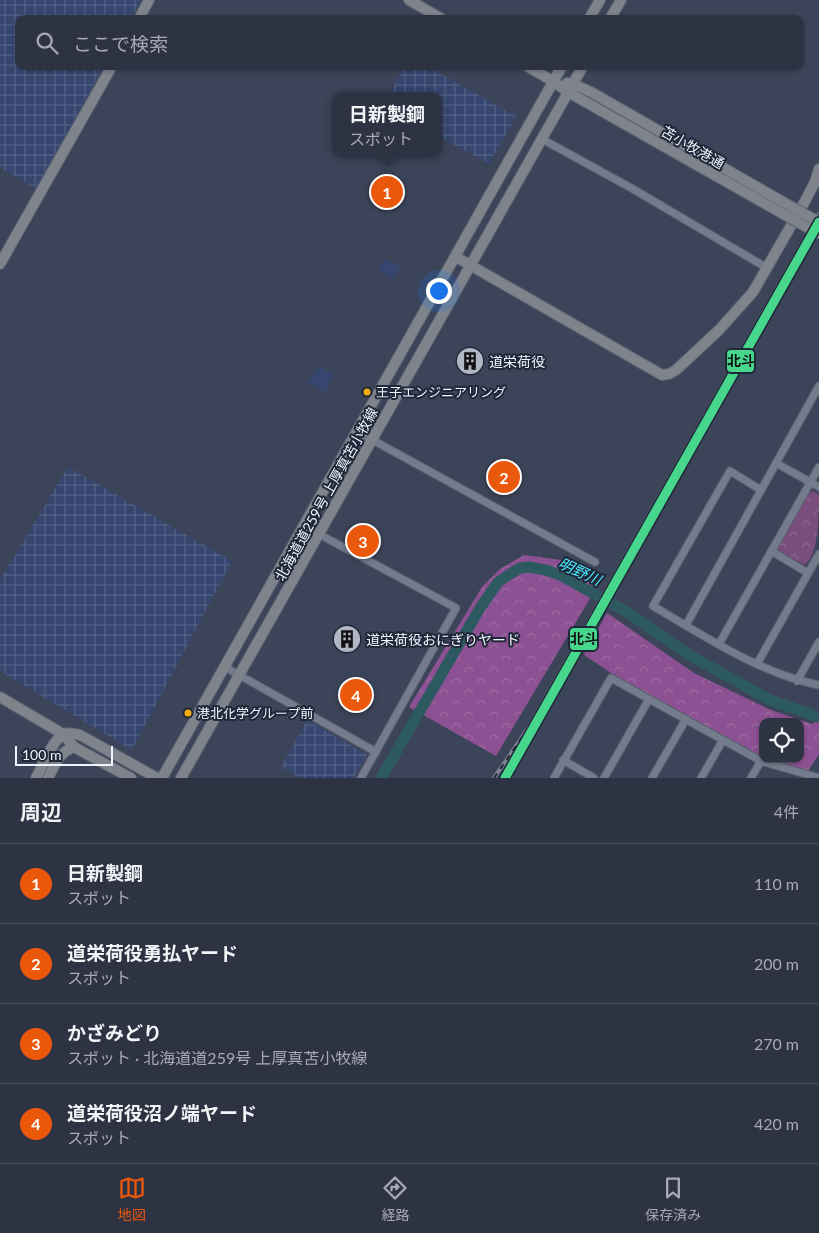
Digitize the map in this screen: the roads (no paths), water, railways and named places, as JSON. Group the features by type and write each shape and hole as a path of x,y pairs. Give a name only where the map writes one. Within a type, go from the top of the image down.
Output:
{"main road":[{"path":"141,15 149,0"},
{"path":"409,0 435,15"},
{"path":"591,15 600,0"},
{"path":"612,15 621,0"},
{"path":"0,264 110,70"},
{"name":"苫小牧港通","path":"534,70 554,82 571,88 787,210 819,234"},
{"name":"北海道道259号 上厚真苫小牧線","path":"162,778 560,70"},
{"name":"北海道道259号 上厚真苫小牧線","path":"181,778 581,70"},
{"path":"456,258 662,375 669,374 676,370 719,330 753,292 804,203 815,182 819,169"},
{"name":"苫小牧港通","path":"787,210 819,222"},
{"path":"0,697 63,734 74,748 131,778"},
{"path":"36,778 52,748 63,734 70,733 80,735 158,778"},
{"path":"48,778 61,755 66,750 74,748"}],"street":[{"path":"542,139 633,189 767,268"},
{"path":"686,625 819,386"},
{"path":"358,432 595,562"},
{"path":"776,463 819,487"},
{"path":"719,644 819,467"},
{"path":"761,490 730,471 653,606 757,664 797,681 819,685"},
{"path":"304,526 456,608 361,778"},
{"path":"772,551 808,572"},
{"path":"757,664 819,554"},
{"path":"797,681 819,642"},
{"path":"225,668 376,752"},
{"path":"554,778 611,678 759,760"},
{"path":"604,778 649,699"},
{"path":"652,778 686,719"},
{"path":"701,778 722,740"},
{"path":"563,760 594,778"},
{"path":"751,778 760,763"},
{"path":"768,763 819,778"}],"waterway":[{"name":"明野川","path":"381,778 480,608 498,582 520,568 529,567 560,575 627,612 689,655 770,700 819,717"}],"railway":[{"path":"494,778 529,727 819,214"}],"place":[{"name":"日新製鋼","path":"387,192"},
{"name":"道栄荷役","path":"470,361"},
{"name":"王子エンジニアリング","path":"367,392"},
{"name":"道栄荷役勇払ヤード","path":"504,477"},
{"name":"かざみどり","path":"363,541"},
{"name":"道栄荷役おにぎりヤード","path":"347,639"},
{"name":"道栄荷役沼ノ端ヤード","path":"356,695"},
{"name":"港北化学グループ前","path":"188,713"}]}
